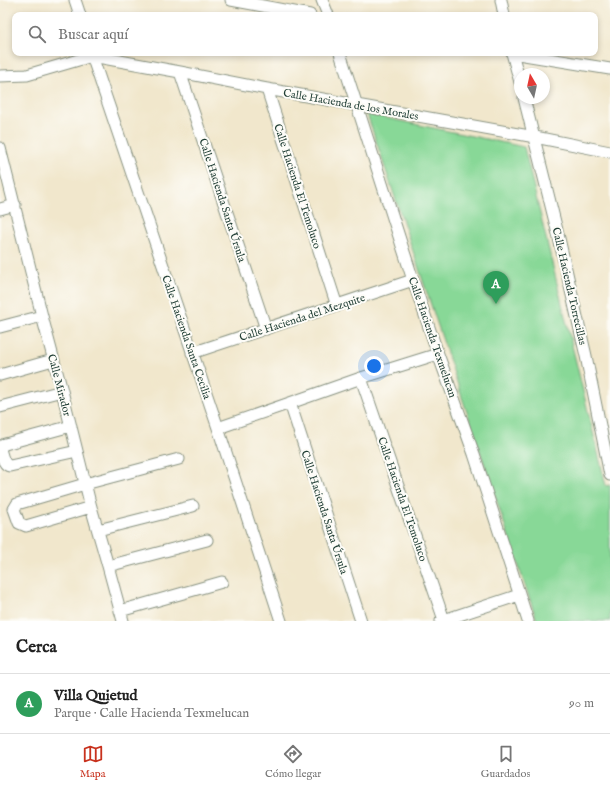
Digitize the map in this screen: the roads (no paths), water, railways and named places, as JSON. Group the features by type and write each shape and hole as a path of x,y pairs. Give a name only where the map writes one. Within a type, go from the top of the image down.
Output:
{"street":[{"path":"75,0 79,12"},
{"path":"231,0 294,12"},
{"path":"322,0 327,12"},
{"path":"501,0 503,12"},
{"path":"0,76 27,75 89,56"},
{"name":"Calle Hacienda Santa Cecilia","path":"92,56 218,428 281,621"},
{"name":"Calle Hacienda de los Morales","path":"97,56 610,152"},
{"name":"Calle Hacienda Texmelucan","path":"341,56 413,280 474,454 528,621"},
{"path":"513,56 516,68"},
{"path":"530,56 610,69"},
{"name":"Calle Hacienda Santa Úrsula","path":"180,72 266,328"},
{"name":"Calle Hacienda El Temoluco","path":"267,89 337,306"},
{"name":"Calle Hacienda Torrecillas","path":"526,104 586,356 610,475"},
{"name":"Calle Mirador","path":"0,148 4,182 15,206 85,484 121,616"},
{"path":"0,209 15,206"},
{"name":"Calle Hacienda del Mezquite","path":"192,353 413,280"},
{"path":"0,327 42,316"},
{"path":"218,428 361,378 438,354"},
{"path":"0,375 53,360"},
{"name":"Calle Hacienda El Temoluco","path":"361,378 443,620"},
{"path":"0,407 62,391"},
{"name":"Calle Hacienda Santa Úrsula","path":"290,403 361,621"},
{"path":"71,426 5,444 0,449 7,466 77,452"},
{"path":"91,507 26,526 19,523 14,510 17,504 180,459"},
{"path":"98,530 194,506"},
{"path":"108,566 207,540"},
{"path":"121,616 222,582"},
{"path":"443,620 519,595"}],"place":[{"name":"Villa Quietud","path":"496,304"}]}
